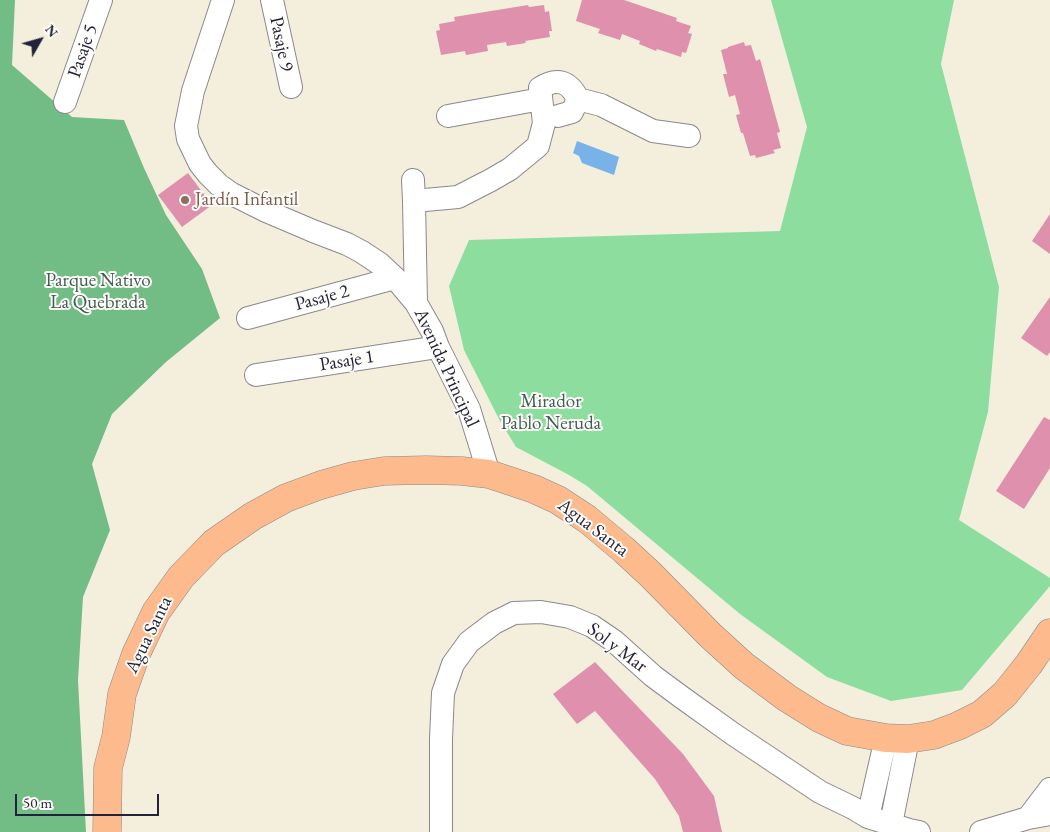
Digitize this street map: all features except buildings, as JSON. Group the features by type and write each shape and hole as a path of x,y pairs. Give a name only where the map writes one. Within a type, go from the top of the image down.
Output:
{"main road":[{"name":"Agua Santa","path":"108,832 108,768 116,737 122,694 136,654 156,612 181,577 214,543 253,516 286,498 353,476 384,471 426,470 489,474 534,489 558,500 587,519 650,574 710,635 744,666 787,698 819,718 847,731 897,739 934,735 958,726 982,714 1005,694 1029,664 1050,633"},
{"name":"Agua Santa","path":"116,737 124,761 124,832"}],"street":[{"name":"Pasaje 5","path":"65,102 101,0"},
{"name":"Avenida Principal","path":"223,0 193,91 186,126 188,139 200,164 219,185 232,194 266,211 347,244 374,260 395,278 416,303 424,317 469,409 489,474"},
{"name":"Pasaje 9","path":"272,0 290,88"},
{"path":"416,303 414,190 458,197 510,169 538,146 544,123 540,88 549,82 564,83 574,90 578,99 572,112 558,116"},
{"path":"448,116 541,99"},
{"path":"578,99 601,105 653,131 689,136"},
{"name":"Pasaje 2","path":"248,318 395,278"},
{"name":"Pasaje 1","path":"256,375 438,347"},
{"name":"Sol y Mar","path":"441,832 443,693 454,664 469,642 494,623 514,613 541,612 570,617 592,626 614,641 653,676 733,734 820,792 868,817 918,832"},
{"path":"868,817 897,739"},
{"path":"891,824 897,739"},
{"path":"1028,818 1050,789"},
{"path":"981,832 1028,818 1050,814"}],"green space":[{"name":"Parque Nativo La Quebrada","path":"0,0 15,0 12,65 72,117 124,120 166,215 202,269 220,318 166,362 112,414 92,464 110,530 83,597 78,680 86,832 0,832"},
{"name":"Mirador Pablo Neruda","path":"771,0 954,0 941,64 999,287 988,412 959,520 1050,578 1050,586 962,690 891,701 827,677 740,614 587,486 516,447 500,421 464,350 449,286 469,240 780,231 807,127"}],"water":[{"path":"577,141 619,157 614,175 582,163 579,156 573,153"}],"place":[{"name":"Jardín Infantil","path":"185,200"}]}
